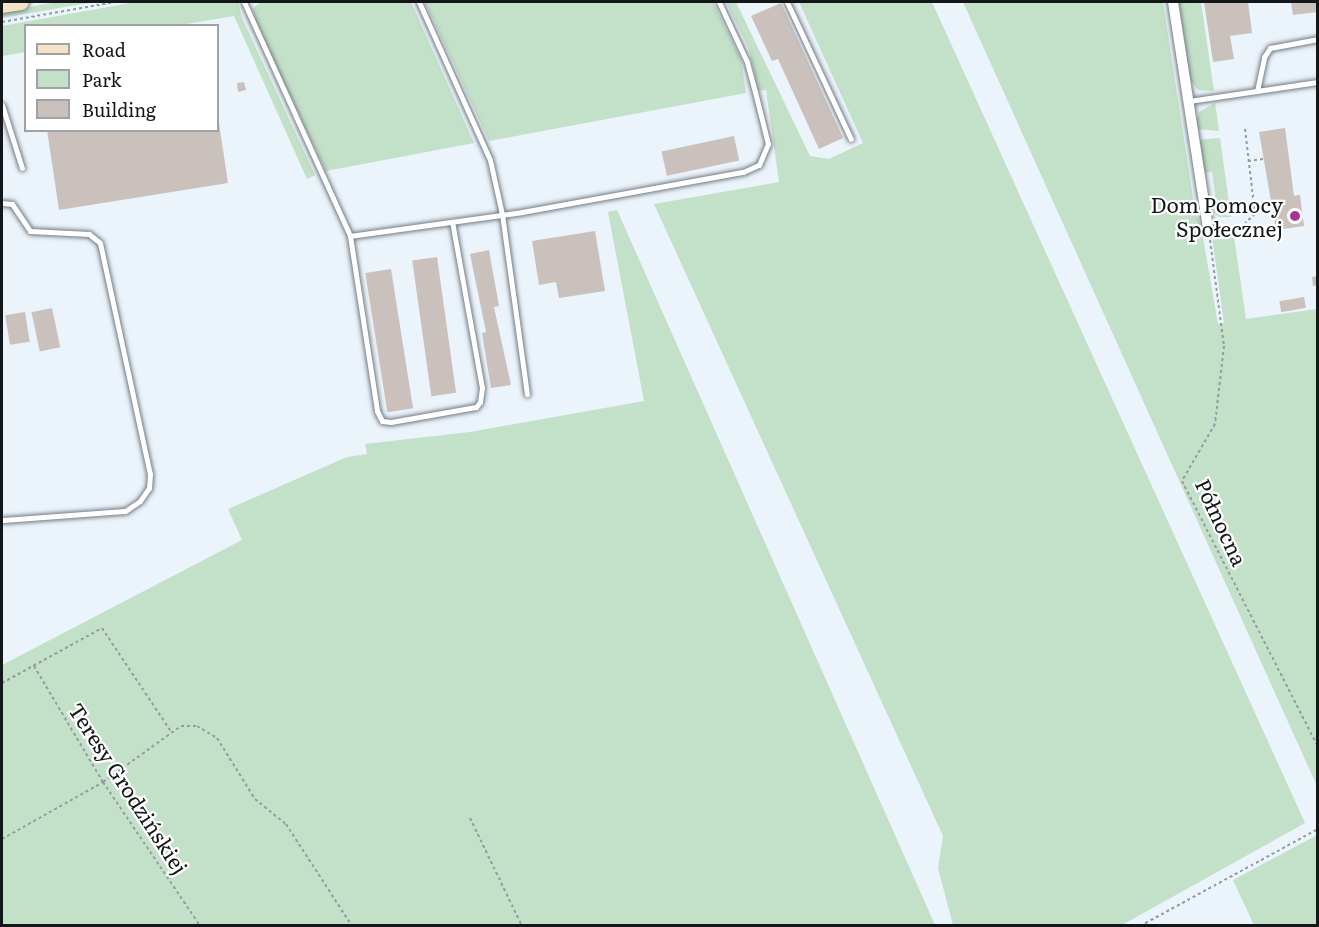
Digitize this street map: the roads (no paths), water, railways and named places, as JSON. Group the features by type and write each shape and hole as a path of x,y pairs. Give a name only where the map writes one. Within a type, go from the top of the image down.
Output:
{"street":[{"path":"2,5 21,2"},
{"path":"1173,2 1208,228"}],"lane":[{"path":"244,2 350,236 377,411 382,421 391,422 476,407 480,402 482,388 452,222"},
{"path":"419,2 490,160 502,214 527,394"},
{"path":"350,236 502,214 743,172 759,165 768,144 743,52 719,2"},
{"path":"787,2 851,138"},
{"path":"1257,92 1264,57 1270,48 1317,39"},
{"path":"1188,102 1317,82"},
{"path":"2,105 22,168"},
{"path":"2,203 12,204 30,231 89,234 100,243 150,474 149,488 140,501 125,511 2,520"}],"place":[{"name":"Dom Pomocy Społecznej","path":"1295,216"}]}
